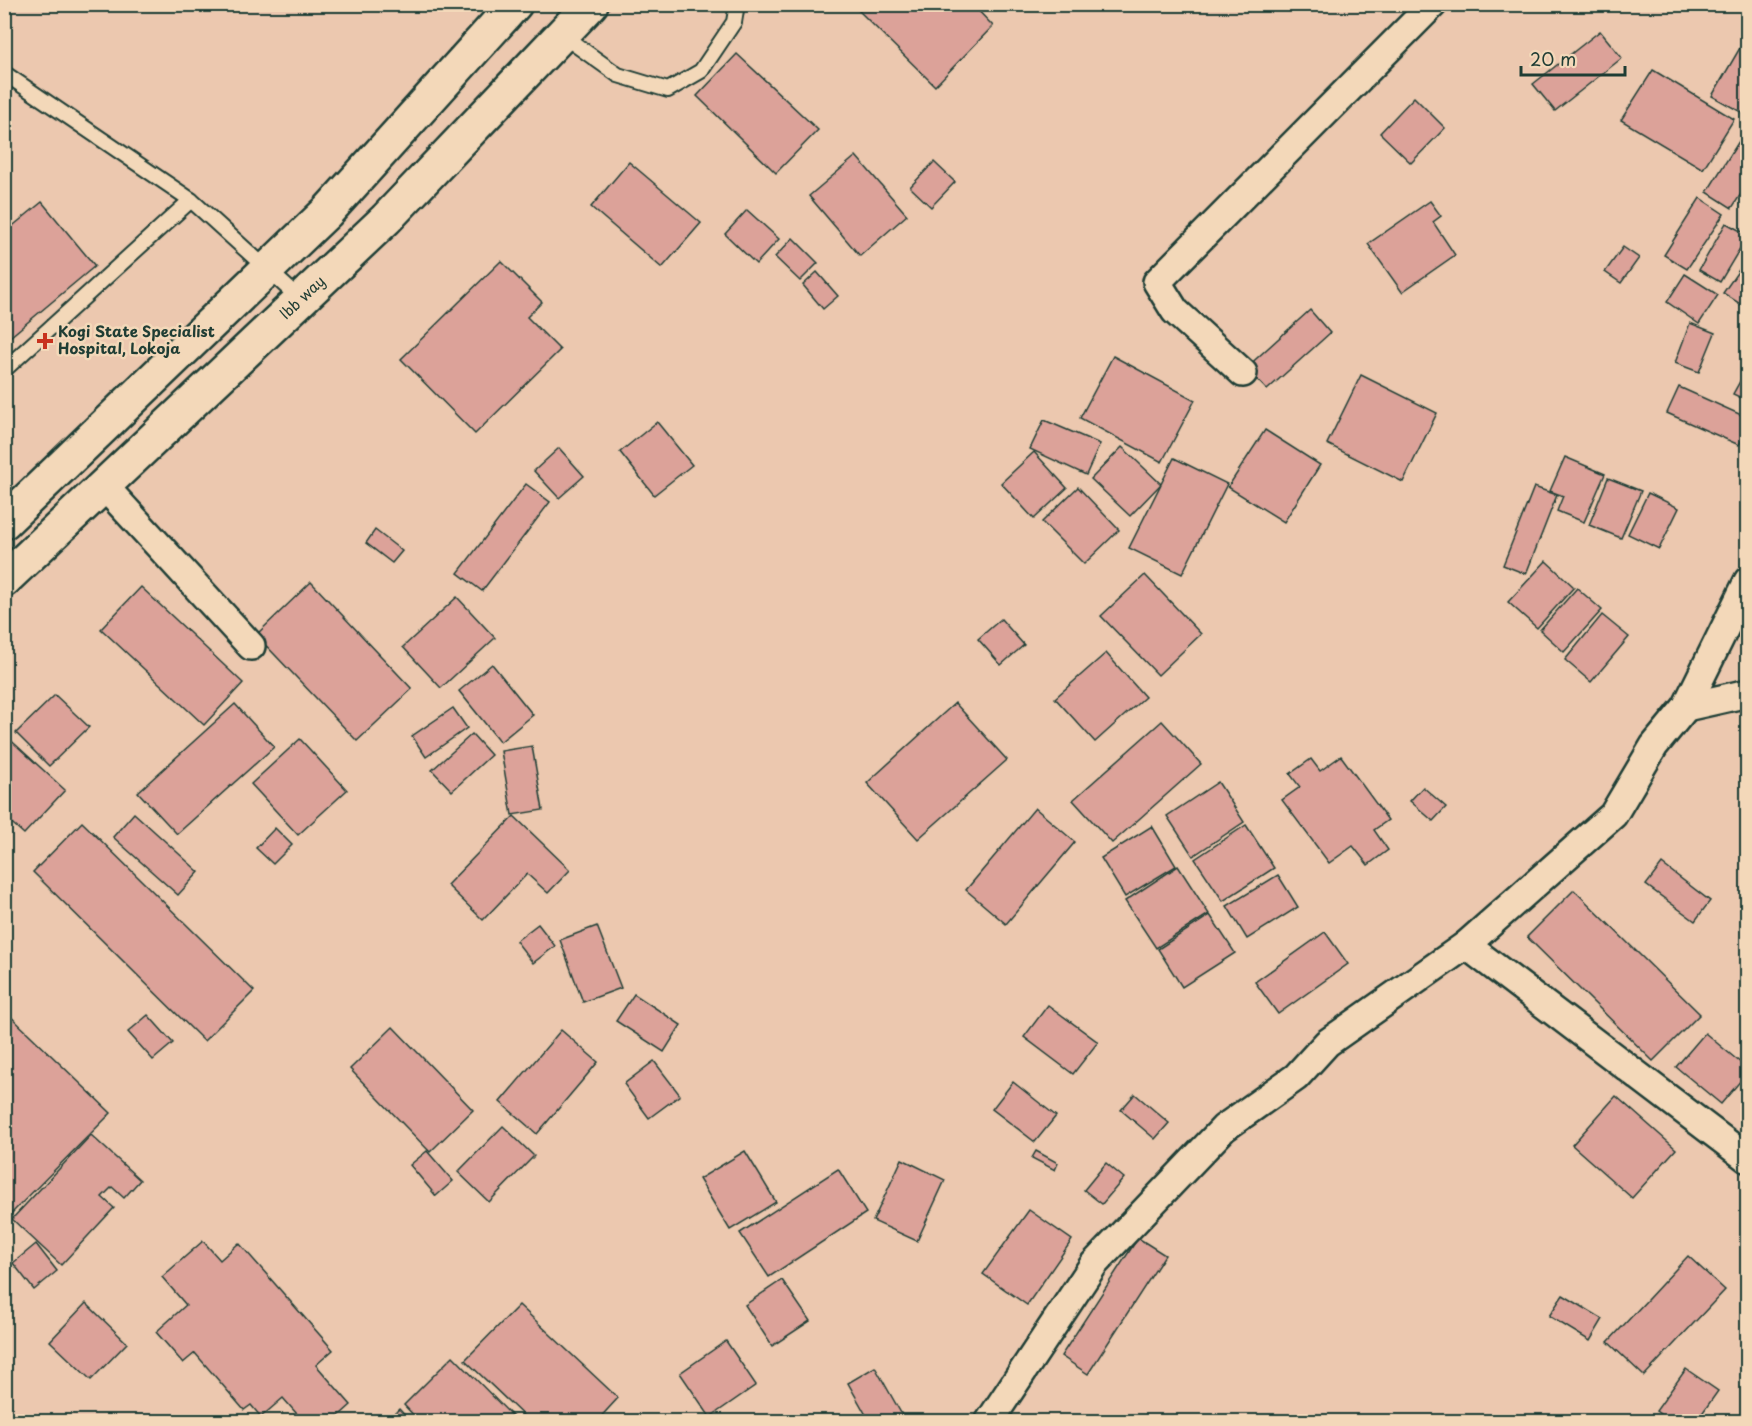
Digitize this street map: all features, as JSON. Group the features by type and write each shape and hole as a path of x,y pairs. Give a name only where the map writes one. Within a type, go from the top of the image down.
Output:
{"highway":[{"path":"4,522 327,212 515,4"},
{"name":"Ibb way","path":"4,580 386,219 591,4"}],"street":[{"path":"1243,373 1175,311 1157,282 1434,4"},
{"path":"104,486 251,646"},
{"path":"989,1422 1094,1264 1224,1128 1296,1077 1327,1043 1466,945 1614,815 1654,746 1686,707 1748,581"},
{"path":"1686,707 1748,693"},
{"path":"1466,945 1748,1159"}],"lane":[{"path":"562,35 618,75 668,90 701,71 734,22 737,4"},
{"path":"4,73 191,200 300,299"},
{"path":"4,370 191,200"}],"building":[{"path":"852,4 972,4 993,26 935,86"},
{"path":"1600,31 1622,58 1555,111 1533,84"},
{"path":"1744,41 1748,43 1748,116 1712,96"},
{"path":"737,54 818,130 776,173 697,96"},
{"path":"1653,70 1734,119 1703,169 1621,120"},
{"path":"1414,97 1445,128 1411,163 1380,133"},
{"path":"1746,130 1748,131 1748,183 1732,208 1707,192"},
{"path":"856,156 907,215 860,256 809,196"},
{"path":"629,162 701,223 662,268 591,207"},
{"path":"934,162 955,182 931,207 910,187"},
{"path":"1700,198 1724,214 1687,269 1664,255"},
{"path":"1430,201 1441,216 1433,222 1455,255 1402,292 1368,244"},
{"path":"42,202 95,266 10,337 4,330 4,233"},
{"path":"747,210 779,239 756,264 725,234"},
{"path":"1726,223 1748,235 1720,282 1699,270"},
{"path":"793,238 818,263 800,281 775,257"},
{"path":"1623,247 1639,258 1621,283 1605,272"},
{"path":"1748,257 1748,309 1723,293"},
{"path":"501,261 542,302 527,317 560,350 475,434 401,359"},
{"path":"817,272 838,296 823,309 803,285"},
{"path":"1685,274 1718,295 1699,324 1667,302"},
{"path":"1310,310 1330,333 1267,390 1246,368"},
{"path":"1690,323 1715,333 1699,372 1675,363"},
{"path":"1113,356 1195,400 1162,462 1080,418"},
{"path":"1748,367 1748,401 1733,394"},
{"path":"1361,375 1437,413 1403,482 1327,444"},
{"path":"1679,387 1748,418 1748,427 1739,445 1667,413"},
{"path":"1044,420 1100,444 1086,475 1030,449"},
{"path":"657,422 692,465 654,495 620,452"},
{"path":"1265,430 1320,465 1284,522 1228,487"},
{"path":"1122,447 1161,484 1130,516 1091,479"},
{"path":"559,448 584,476 559,498 534,471"},
{"path":"1034,452 1067,488 1034,519 1001,483"},
{"path":"1565,457 1605,474 1584,522 1557,511 1563,496 1550,491"},
{"path":"1174,458 1227,484 1182,574 1129,548"},
{"path":"1608,478 1641,491 1621,538 1589,525"},
{"path":"526,484 550,502 482,591 458,573"},
{"path":"1078,487 1119,530 1084,564 1042,522"},
{"path":"1534,487 1557,495 1526,574 1503,565"},
{"path":"1648,493 1679,508 1659,549 1628,534"},
{"path":"375,530 402,551 392,563 366,543"},
{"path":"1546,561 1574,587 1537,628 1508,602"},
{"path":"1145,575 1201,634 1158,675 1101,616"},
{"path":"311,582 412,689 357,741 256,635"},
{"path":"141,587 243,683 204,725 101,629"},
{"path":"1577,588 1602,610 1564,652 1540,630"},
{"path":"457,597 495,638 441,688 403,647"},
{"path":"1602,615 1629,637 1591,682 1565,660"},
{"path":"1001,619 1024,645 1001,665 978,639"},
{"path":"1106,653 1145,697 1095,742 1055,698"},
{"path":"492,664 533,715 500,742 459,691"},
{"path":"55,695 89,727 49,766 16,733"},
{"path":"955,703 1007,760 918,839 867,783"},
{"path":"235,704 274,747 177,834 138,792"},
{"path":"453,708 467,728 426,757 412,736"},
{"path":"1162,721 1201,764 1112,843 1073,800"},
{"path":"4,734 65,790 24,834 4,816"},
{"path":"472,734 491,755 452,791 432,770"},
{"path":"300,739 347,790 298,835 251,784"},
{"path":"532,746 543,810 512,815 501,751"},
{"path":"1341,756 1388,820 1374,830 1388,850 1368,865 1353,846 1329,863 1282,800 1300,787 1290,774 1311,759 1320,771"},
{"path":"1218,782 1244,822 1193,856 1167,816"},
{"path":"1423,787 1446,807 1433,821 1410,801"},
{"path":"1035,808 1075,842 1006,924 966,890"},
{"path":"134,813 199,872 178,895 113,837"},
{"path":"514,816 570,870 548,893 527,874 483,920 447,885"},
{"path":"82,822 254,991 204,1041 33,872"},
{"path":"1246,825 1274,868 1223,901 1195,859"},
{"path":"1152,826 1176,866 1125,897 1101,858"},
{"path":"275,828 292,845 273,864 256,848"},
{"path":"1662,864 1710,901 1695,921 1646,885"},
{"path":"1178,866 1209,914 1156,948 1125,901"},
{"path":"1278,875 1298,907 1247,939 1227,906"},
{"path":"1574,890 1700,1014 1653,1061 1527,937"},
{"path":"1210,915 1235,953 1182,987 1158,949"},
{"path":"538,924 555,946 533,963 516,941"},
{"path":"597,926 621,988 583,1002 560,940"},
{"path":"1325,932 1348,964 1278,1014 1255,982"},
{"path":"634,994 681,1025 664,1052 616,1021"},
{"path":"1048,1005 1098,1042 1073,1074 1024,1037"},
{"path":"4,1010 111,1113 4,1221"},
{"path":"148,1015 173,1043 153,1060 128,1032"},
{"path":"393,1027 473,1110 430,1152 350,1069"},
{"path":"561,1030 598,1062 537,1134 500,1102"},
{"path":"1705,1033 1748,1069 1748,1072 1721,1104 1676,1067"},
{"path":"654,1061 680,1095 649,1118 624,1084"},
{"path":"1013,1082 1056,1116 1035,1142 992,1109"},
{"path":"1135,1094 1169,1123 1155,1139 1121,1110"},
{"path":"1616,1096 1676,1149 1632,1198 1572,1145"},
{"path":"1748,1097 1748,1111 1741,1108"},
{"path":"503,1126 534,1156 489,1202 458,1172"},
{"path":"91,1135 140,1180 124,1198 112,1187 102,1197 114,1208 61,1265 12,1219"},
{"path":"427,1151 453,1181 436,1196 410,1165"},
{"path":"745,1151 776,1202 730,1230 699,1179"},
{"path":"1036,1151 1058,1163 1055,1170 1032,1158"},
{"path":"902,1159 945,1180 917,1241 873,1221"},
{"path":"1106,1163 1124,1178 1102,1204 1084,1190"},
{"path":"838,1169 866,1213 769,1277 740,1233"},
{"path":"1029,1210 1072,1240 1027,1305 983,1274"},
{"path":"1138,1238 1165,1255 1088,1374 1061,1356"},
{"path":"203,1241 220,1260 239,1243 333,1350 316,1365 351,1405 332,1422 304,1422 283,1398 261,1417 251,1405 244,1410 195,1353 183,1363 156,1332 186,1305 162,1277"},
{"path":"36,1244 57,1271 34,1290 13,1263"},
{"path":"1688,1256 1725,1290 1644,1376 1608,1342"},
{"path":"782,1280 810,1321 772,1346 745,1305"},
{"path":"1563,1295 1603,1319 1590,1341 1549,1316"},
{"path":"86,1303 127,1343 91,1380 50,1341"},
{"path":"519,1305 618,1398 596,1422 530,1422 465,1360"},
{"path":"726,1341 756,1385 710,1417 680,1373"},
{"path":"453,1356 518,1422 420,1422 404,1405"},
{"path":"875,1367 906,1422 870,1422 848,1383"},
{"path":"1686,1369 1718,1391 1696,1422 1671,1422 1656,1411"},
{"path":"399,1409 411,1422 386,1422"}],"place":[{"name":"Kogi State Specialist Hospital, Lokoja","path":"45,341"}]}
